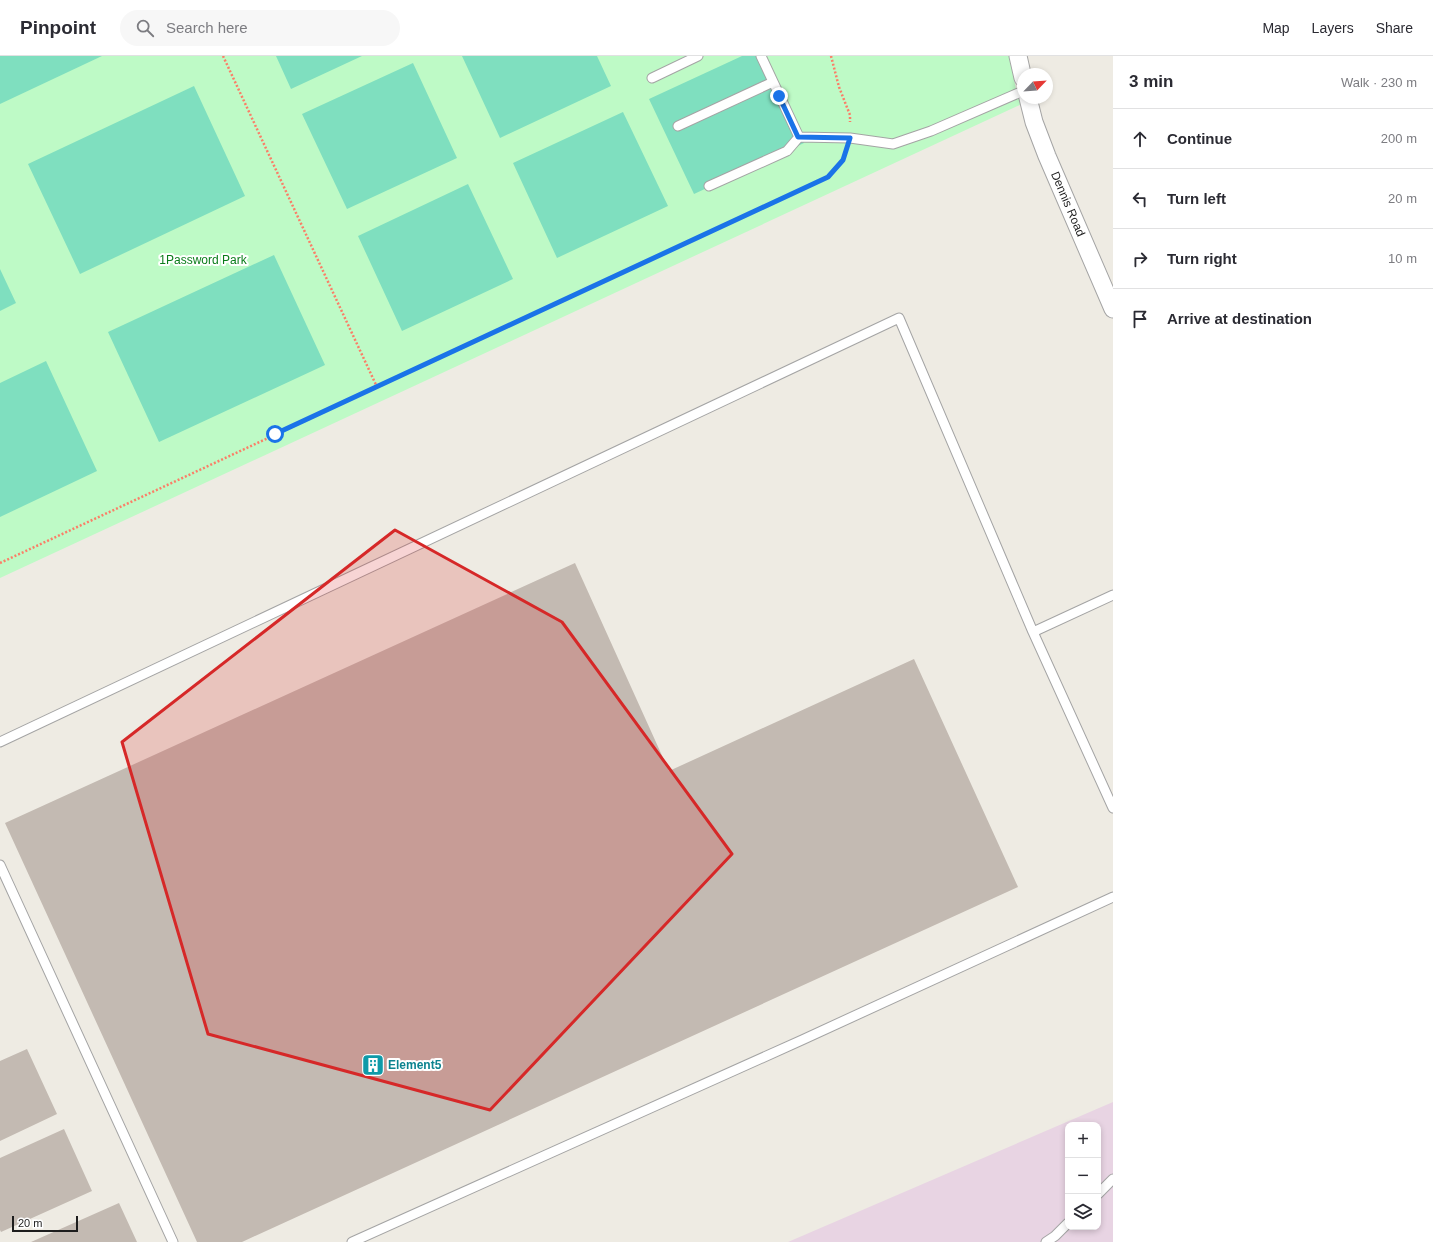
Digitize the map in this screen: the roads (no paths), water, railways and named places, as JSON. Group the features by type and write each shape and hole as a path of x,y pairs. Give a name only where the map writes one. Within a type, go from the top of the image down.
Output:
{"street":[{"path":"1018,56 1021,68"},
{"name":"Dennis Road","path":"1030,104 1034,122 1047,156 1113,309"}],"lane":[{"path":"652,78 698,56"},
{"path":"761,56 798,137"},
{"path":"678,126 773,82"},
{"path":"798,137 850,138 893,144 931,131 1017,94"},
{"path":"709,186 787,151 798,137"},
{"path":"0,742 899,318 1033,632 1113,808"},
{"path":"1033,632 1113,595"},
{"path":"0,865 173,1242"},
{"path":"352,1242 802,1040 1113,896"},
{"path":"1101,1191 1113,1179"},
{"path":"1046,1242 1065,1227"}],"place":[{"name":"Element5","path":"373,1065"}],"park label":[{"name":"1Password Park","path":"203,260"}]}
